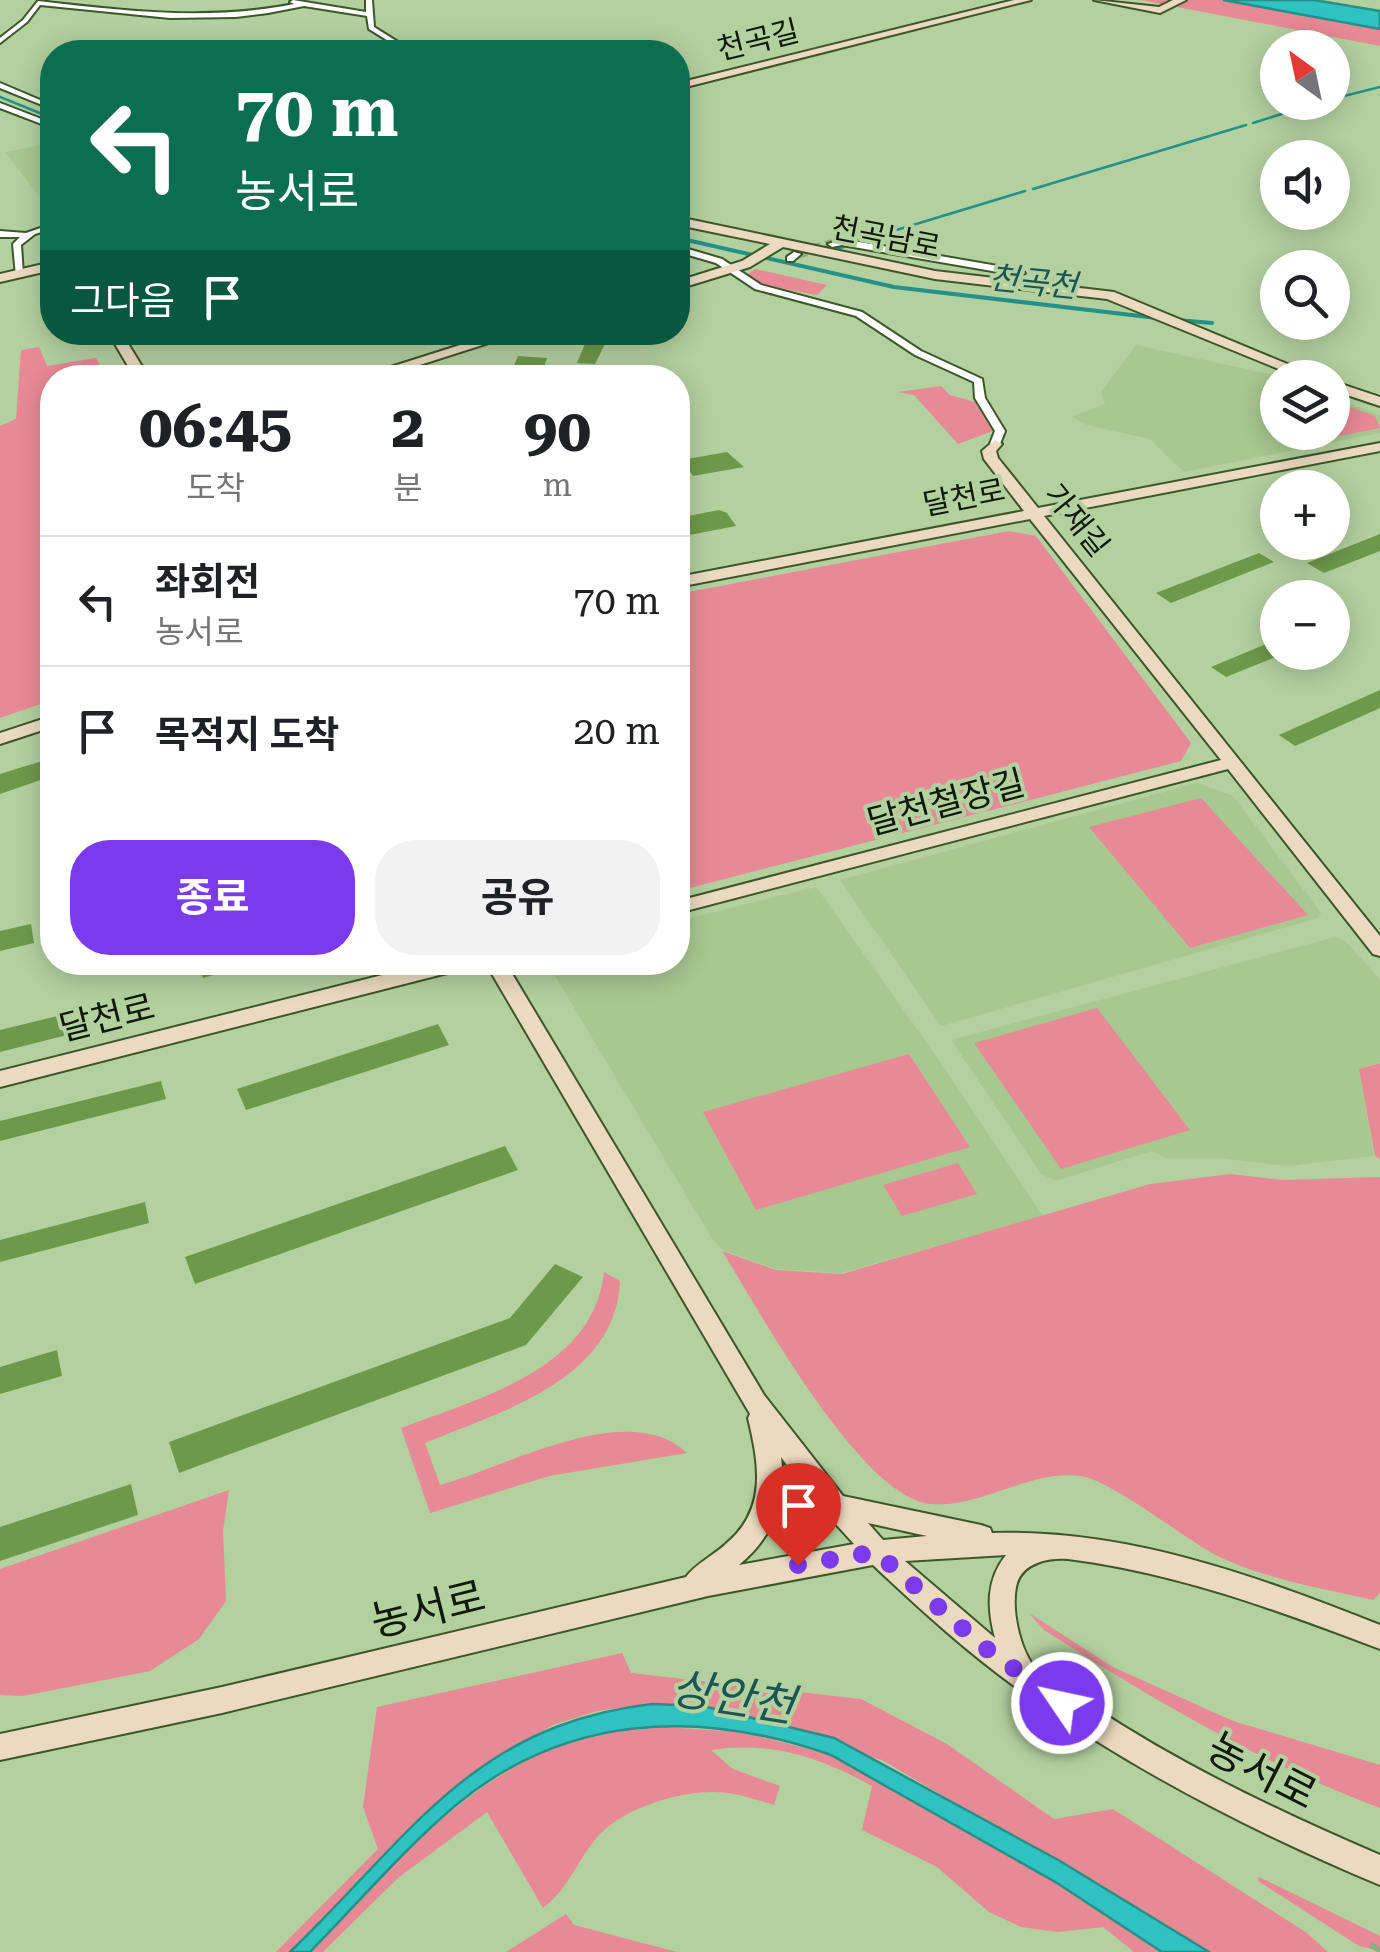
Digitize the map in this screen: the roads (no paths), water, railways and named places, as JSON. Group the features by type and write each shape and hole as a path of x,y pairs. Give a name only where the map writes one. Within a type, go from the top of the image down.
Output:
{"street":[{"path":"288,0 368,14"},
{"path":"369,0 371,28 390,40"},
{"name":"천곡길","path":"690,83 1026,0"},
{"path":"1099,0 1168,8 1181,0"},
{"path":"172,14 177,2"},
{"path":"0,41 25,21 38,3 172,14 260,14 301,4"},
{"path":"0,85 40,102"},
{"path":"0,105 40,121"},
{"name":"천곡남로","path":"690,224 775,247 934,275 1096,292 1145,307 1271,360"},
{"path":"0,234 40,231"},
{"path":"19,274 16,247 26,235"},
{"path":"832,244 842,242 1021,273"},
{"path":"690,282 739,266 775,247"},
{"name":"가재길","path":"690,252 739,266 758,287 859,314 903,344 979,381 980,398 1000,430 989,451 991,458 1380,949"},
{"path":"0,278 40,269"},
{"path":"0,278 40,277"},
{"path":"407,365 473,345"},
{"path":"1350,392 1380,400"},
{"name":"달천로","path":"690,580 1380,447"},
{"path":"0,739 40,725"},
{"name":"달천철장길","path":"690,904 1231,762"},
{"name":"달천로","path":"0,1079 412,975"},
{"path":"503,975 755,1402 831,1504 876,1552"},
{"path":"682,1590 743,1550 761,1527 770,1492 769,1469 755,1402"},
{"path":"831,1504 1012,1544"},
{"name":"농서로","path":"0,1746 156,1716 682,1590 876,1552 1012,1544 1056,1546 1189,1571 1380,1636"},
{"path":"1030,1681 1002,1623 1004,1582 1024,1556 1056,1546"},
{"name":"농서로","path":"876,1552 929,1602 1030,1681 1144,1755 1243,1809 1380,1870"}],"water":[{"path":"1223,0 1314,0 1380,11 1380,29"},
{"path":"652,1704 703,1706 834,1738 1060,1861 1209,1952 1162,1952 1057,1883 831,1755 733,1730 684,1726 636,1728 589,1737 543,1752 499,1775 437,1822 310,1952 290,1952 410,1829 490,1761 536,1735 590,1716"}],"waterway":[{"path":"1350,94 1380,87"},
{"name":"천곡천","path":"0,97 40,113"},
{"path":"1253,123 1263,120"},
{"path":"1033,189 1246,125"},
{"path":"870,238 1025,191"},
{"path":"855,242 878,235"},
{"name":"천곡천","path":"690,241 894,287 1157,318"},
{"path":"837,248 844,246"},
{"name":"천곡천","path":"1178,320 1212,323"}],"tunnel":[{"path":"797,254 832,244"},
{"path":"1377,1952 1380,1947"}],"water label":[{"name":"상안천","path":"733,1697"}]}
